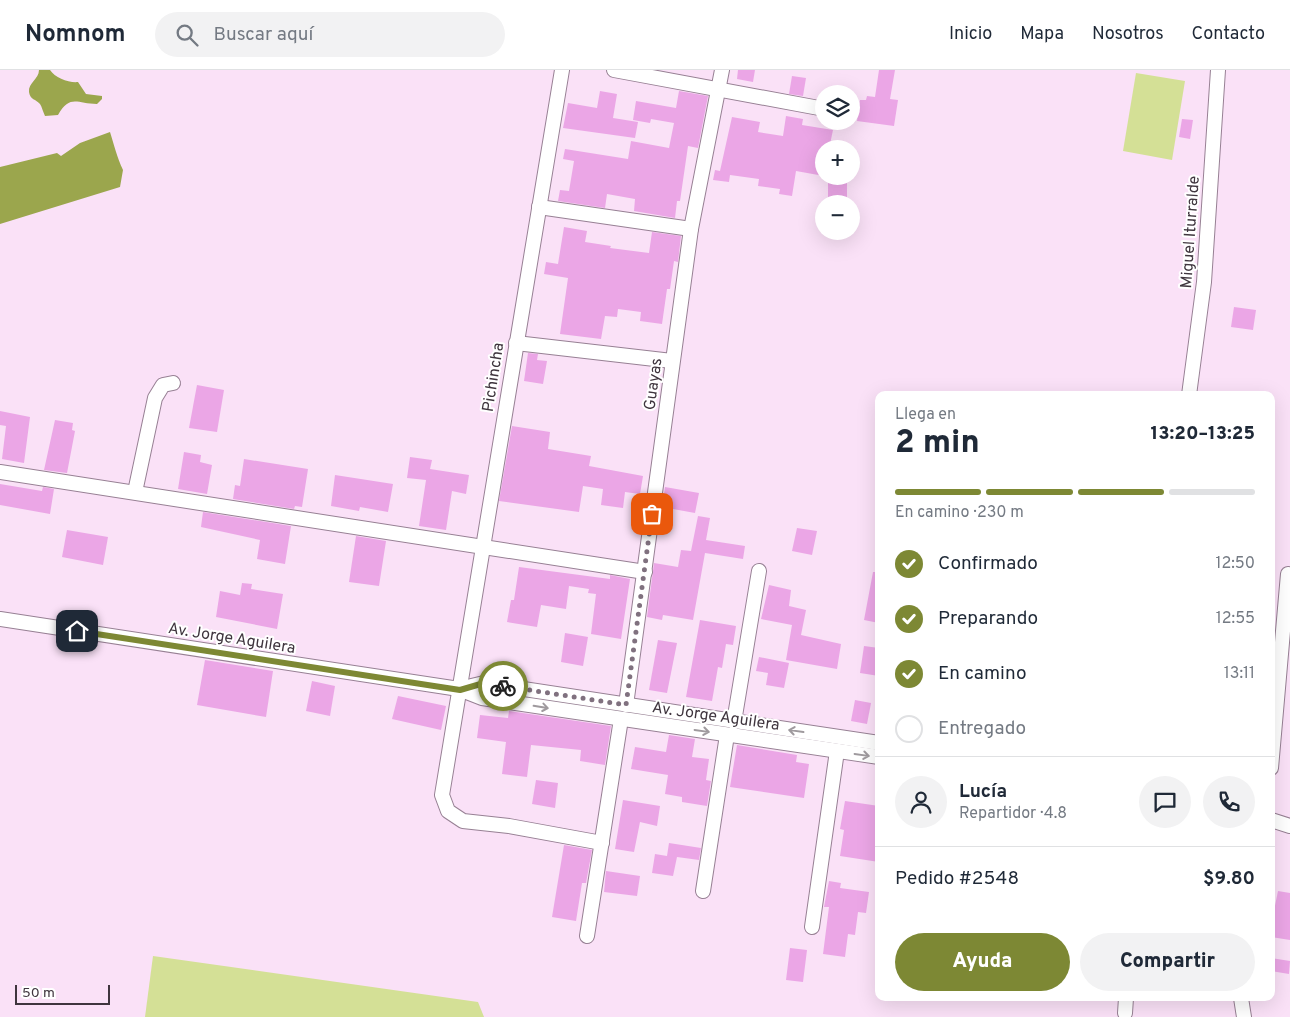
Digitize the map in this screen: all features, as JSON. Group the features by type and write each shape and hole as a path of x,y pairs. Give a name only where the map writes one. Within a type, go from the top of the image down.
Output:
{"street":[{"name":"Pichincha","path":"562,70 442,795 445,806 452,815 469,823 509,826 602,843"},
{"path":"614,70 815,107"},
{"name":"Guayas","path":"626,705 691,230 722,70"},
{"name":"Miguel Iturralde","path":"1190,391 1204,282 1218,70"},
{"path":"539,207 691,230"},
{"path":"516,343 672,361"},
{"path":"135,492 155,398 163,385 173,383"},
{"path":"0,472 482,545 645,572"},
{"path":"703,891 730,728 759,571"},
{"path":"1275,722 1288,574"},
{"name":"Av. Jorge Aguilera","path":"0,619 460,690 482,698 621,719 875,743"},
{"name":"Av. Jorge Aguilera","path":"460,690 484,683 626,705 837,751 875,756"},
{"path":"587,936 621,719"},
{"path":"812,927 837,751"},
{"path":"1275,821 1290,826"},
{"path":"1125,1013 1126,1001"},
{"path":"1241,1001 1244,1017"}],"shaded area":[{"path":"39,70 50,70 62,79 78,82 86,94 102,96 102,99 97,104 70,102 62,108 58,115 45,116 40,104 32,98 29,92 30,86"},
{"path":"1136,73 1185,81 1172,160 1123,151"},
{"path":"110,132 123,170 120,187 0,224 0,167 57,153 61,156 80,143"},
{"path":"153,956 478,1002 484,1017 145,1017"}],"building":[{"path":"738,70 755,70 753,82 737,79"},
{"path":"879,70 895,70 890,99 898,100 894,126 860,121 860,100 866,100 867,96 875,97"},
{"path":"792,76 806,78 803,96 789,94"},
{"path":"600,91 617,94 613,118 638,122 635,138 563,128 568,103 597,108"},
{"path":"679,91 708,96 698,148 688,146 680,201 677,201 675,218 634,211 635,199 607,194 605,208 558,201 560,190 569,191 574,161 563,159 565,149 628,159 631,141 669,148 674,123 651,119 650,123 633,120 636,101 676,108"},
{"path":"786,116 803,119 802,125 815,127 815,130 833,130 831,140 815,140 815,174 796,171 792,196 779,194 780,189 758,186 759,179 730,175 729,182 713,180 715,170 720,171 732,117 760,122 758,132 783,136"},
{"path":"1182,119 1193,120 1190,139 1179,137"},
{"path":"828,185 847,185 847,195 828,195"},
{"path":"564,227 587,231 585,242 611,246 610,248 649,253 652,232 681,236 678,262 674,261 670,289 667,289 662,324 640,321 641,312 618,309 617,317 605,316 601,339 560,334 568,278 544,274 546,262 558,264"},
{"path":"1234,307 1256,310 1253,330 1231,327"},
{"path":"528,353 538,354 537,360 547,361 543,384 524,381"},
{"path":"197,385 224,390 217,432 189,428"},
{"path":"0,411 30,417 24,463 2,459 6,426 0,425"},
{"path":"55,420 73,423 72,430 75,431 67,473 44,470"},
{"path":"512,426 550,432 548,449 591,456 589,466 643,476 640,494 625,492 623,508 601,505 603,489 583,486 579,512 499,501"},
{"path":"184,452 201,455 200,462 212,465 207,494 178,489"},
{"path":"410,457 432,460 430,469 469,475 466,494 452,491 446,530 419,526 426,480 407,478"},
{"path":"244,459 308,469 302,507 295,506 294,509 233,499 235,485 240,486"},
{"path":"335,475 393,484 388,512 360,507 359,511 331,506"},
{"path":"0,484 42,491 43,487 54,489 50,514 0,505"},
{"path":"665,487 699,493 695,513 662,507"},
{"path":"203,512 291,526 285,564 257,559 260,540 201,527"},
{"path":"698,516 710,518 706,540 745,546 743,559 705,553 693,620 663,615 662,620 647,617 654,563 678,567 681,550 691,551"},
{"path":"797,528 817,531 812,555 792,551"},
{"path":"67,530 108,537 103,565 62,557"},
{"path":"356,536 386,541 379,586 349,582"},
{"path":"519,567 610,579 610,575 630,579 621,639 591,634 596,594 588,593 589,589 569,586 566,609 541,605 537,627 507,622 511,600 514,600"},
{"path":"873,572 875,572 875,622 864,620"},
{"path":"242,583 252,584 251,589 283,594 277,629 216,617 220,591 240,595"},
{"path":"769,585 791,590 789,606 806,610 801,635 841,644 837,669 786,660 792,625 761,619"},
{"path":"700,620 736,626 733,645 726,644 722,668 718,667 712,701 686,697"},
{"path":"565,633 588,637 583,666 561,662"},
{"path":"658,640 677,643 667,693 649,690"},
{"path":"864,646 875,647 875,675 860,673"},
{"path":"759,657 789,663 784,688 766,685 768,673 756,671"},
{"path":"205,660 273,671 266,717 197,705"},
{"path":"312,681 335,686 330,716 306,711"},
{"path":"398,696 446,706 441,730 392,719"},
{"path":"855,700 871,703 867,724 851,721"},
{"path":"509,711 611,726 605,765 580,761 581,750 531,745 527,777 502,774 506,742 477,738 480,715 508,718"},
{"path":"669,735 695,739 692,757 709,759 706,780 711,781 707,806 682,802 682,797 665,794 668,775 631,769 635,747 666,752"},
{"path":"737,745 797,755 796,762 809,764 804,798 730,787"},
{"path":"536,780 558,783 555,808 532,804"},
{"path":"623,800 660,806 657,826 640,822 634,852 615,849"},
{"path":"845,801 875,805 875,861 840,856 844,830 840,829"},
{"path":"669,843 701,848 699,860 677,857 673,876 652,873 655,854 667,856"},
{"path":"564,845 592,850 586,883 582,883 576,921 552,917"},
{"path":"606,871 640,876 637,896 604,892"},
{"path":"829,881 841,883 840,888 869,892 866,913 858,912 855,935 848,934 845,957 823,954 829,907 824,907"},
{"path":"1278,891 1290,893 1290,940 1275,938 1275,906"},
{"path":"790,948 807,950 803,982 786,980"},
{"path":"1275,959 1290,961 1289,974 1275,972"}],"way so far":[{"path":"503,686 626,705 652,514"}],"route":[{"path":"77,631 460,690 484,683 503,686"}]}
